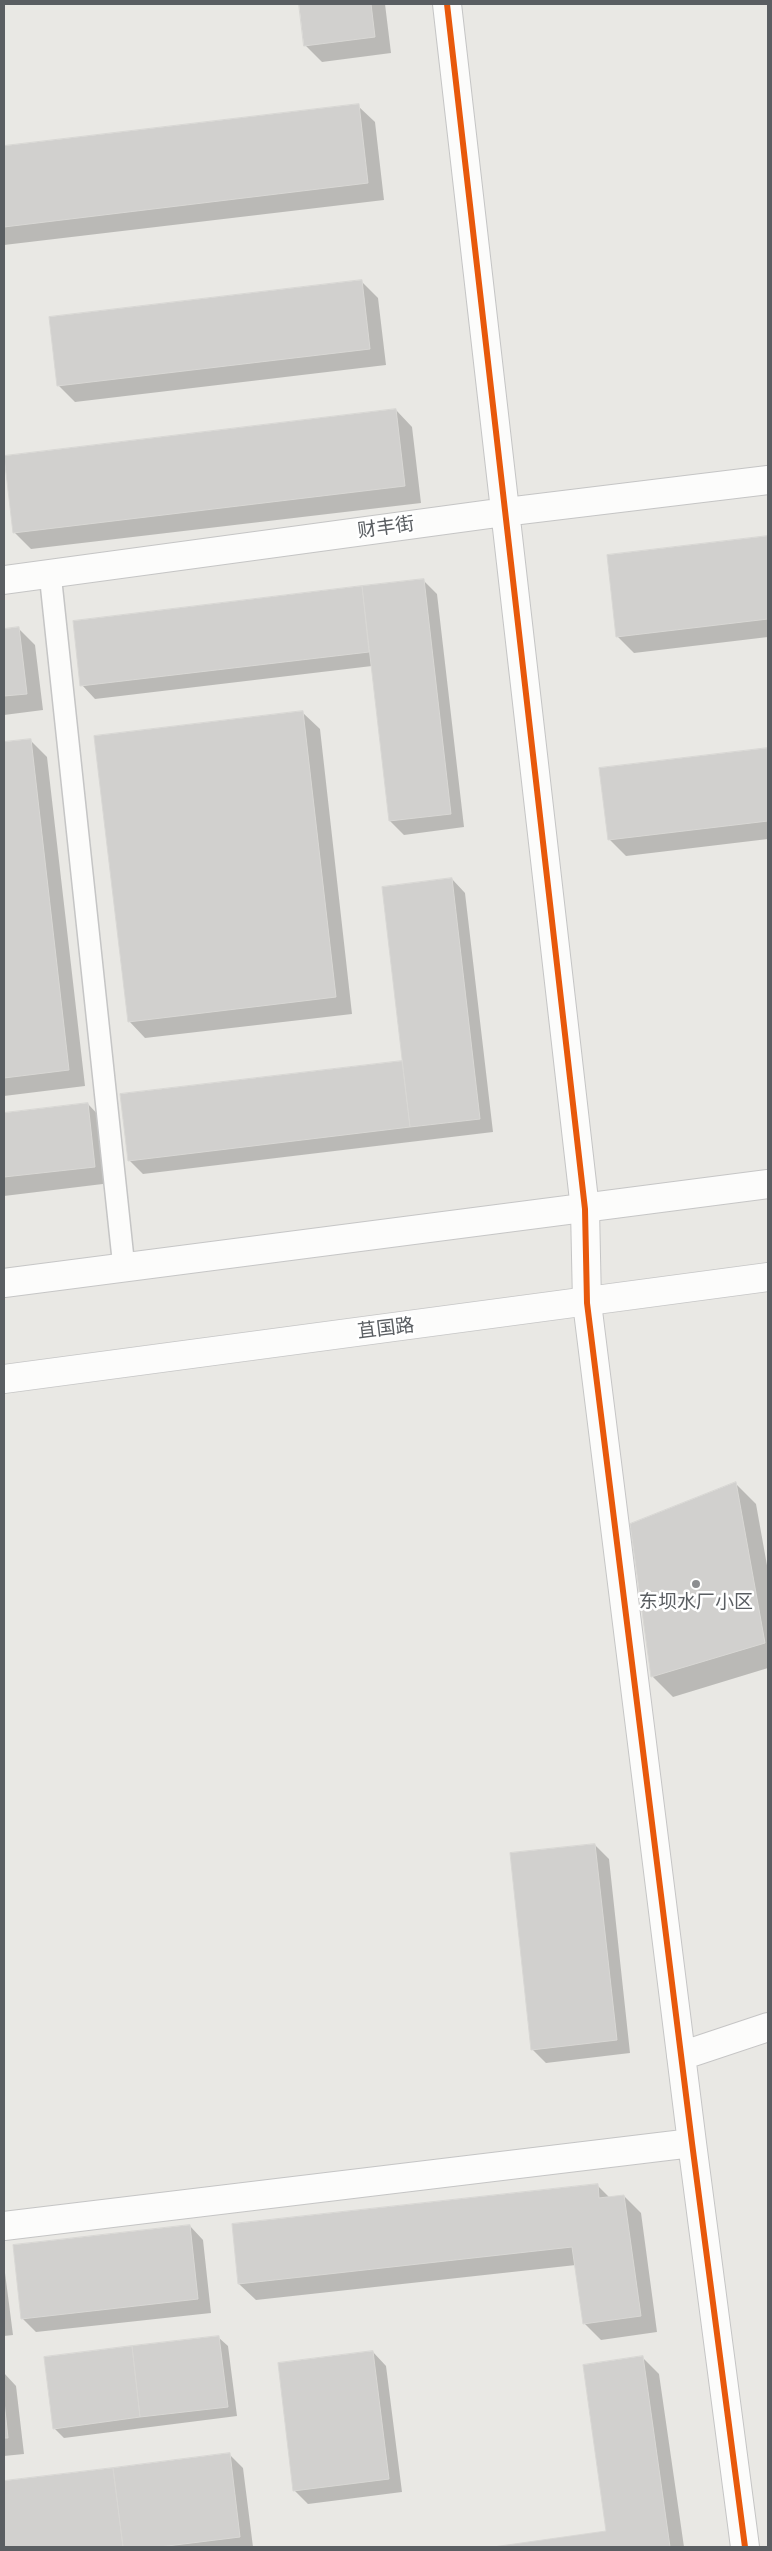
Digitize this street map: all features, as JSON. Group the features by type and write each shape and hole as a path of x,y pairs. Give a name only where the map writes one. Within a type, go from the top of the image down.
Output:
{"street":[{"path":"447,4 585,1208 587,1303 692,2143 745,2547"},
{"name":"财丰街","path":"4,580 505,512 768,480"},
{"path":"4,1283 768,1184"},
{"name":"苴国路","path":"4,1379 587,1303 768,1277"},
{"path":"681,2056 768,2027"},
{"path":"4,2226 692,2143"}],"lane":[{"path":"50,573 124,1268"}],"building":[{"path":"299,4 371,4 375,37 304,46"},
{"path":"359,104 368,183 4,227 4,146"},
{"path":"362,280 370,349 57,386 49,317"},
{"path":"396,409 405,486 13,533 4,456"},
{"path":"768,536 768,619 616,637 607,555"},
{"path":"424,579 451,814 389,821 362,586"},
{"path":"362,586 369,652 80,686 73,621"},
{"path":"19,627 27,694 4,696 4,629"},
{"path":"303,711 336,997 128,1022 94,736"},
{"path":"31,739 69,1070 4,1078 4,742"},
{"path":"768,748 768,821 608,840 599,768"},
{"path":"452,878 480,1119 410,1127 382,887"},
{"path":"402,1061 410,1127 128,1161 120,1094"},
{"path":"88,1103 95,1167 4,1177 4,1113"},
{"name":"东坝水厂小区","path":"736,1482 765,1643 651,1677 630,1524"},
{"path":"595,1844 617,2040 531,2050 510,1853"},
{"path":"598,2184 599,2198 624,2195 641,2316 583,2324 572,2247 238,2284 232,2224"},
{"path":"190,2225 198,2299 21,2319 13,2245"},
{"path":"219,2336 228,2407 140,2417 132,2346"},
{"path":"132,2346 140,2417 53,2429 44,2357"},
{"path":"373,2351 389,2479 293,2491 278,2363"},
{"path":"643,2356 670,2547 493,2547 606,2531 583,2365"},
{"path":"4,2401 8,2438 4,2438"},
{"path":"230,2453 240,2537 159,2547 123,2547 113,2468"},
{"path":"113,2468 123,2547 4,2547 4,2481"}],"cycle path":[{"path":"447,4 585,1209 587,1303 692,2143 745,2547"}],"place":[{"name":"东坝水厂小区","path":"696,1584"}]}
